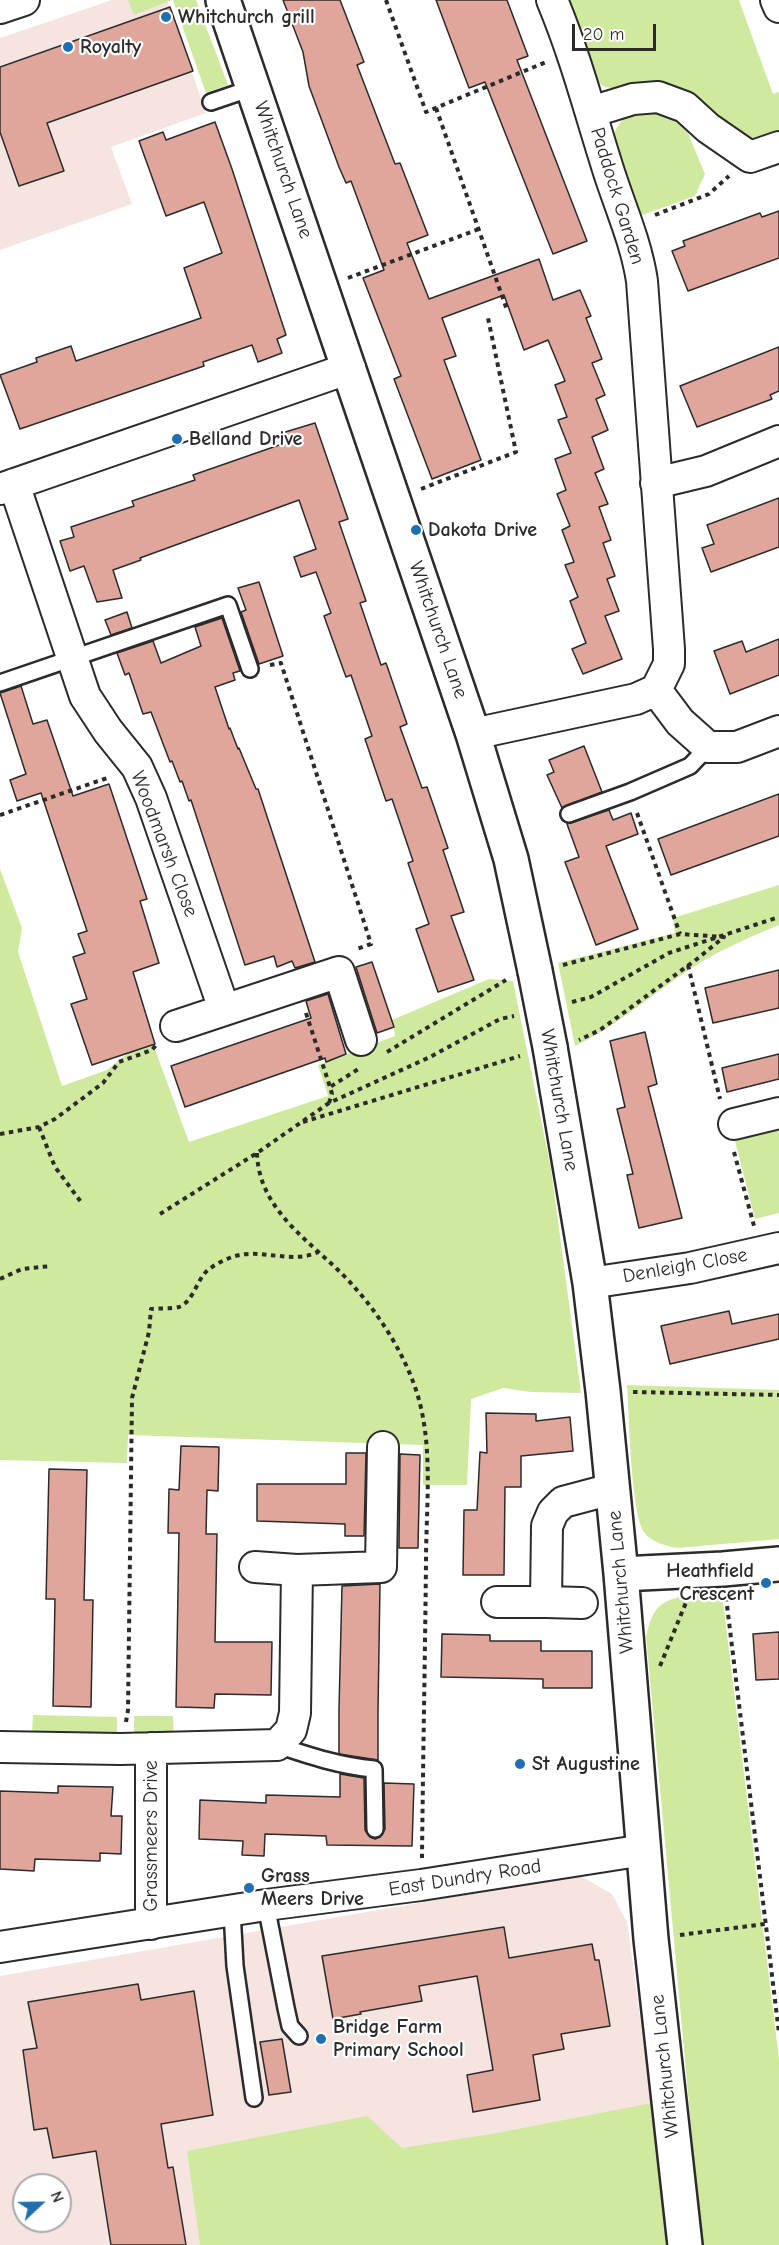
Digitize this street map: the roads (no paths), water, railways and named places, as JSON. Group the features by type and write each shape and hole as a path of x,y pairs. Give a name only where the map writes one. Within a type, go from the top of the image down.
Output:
{"street":[{"path":"0,8 24,0"},
{"name":"Whitchurch Lane","path":"224,0 473,734 511,859 535,971 590,1283 603,1391 621,1574 651,1939 685,2245"},
{"name":"Paddock Garden","path":"552,0 573,50 608,169 638,257 642,281 656,483"},
{"path":"777,0 779,7"},
{"name":"Paddock Garden","path":"591,112 633,99 658,97 685,107 708,128 750,157 779,147"},
{"path":"7,487 350,368"},
{"path":"473,734 636,699 656,690 669,664 669,649 656,483 706,471 779,441"},
{"name":"Woodmarsh Close","path":"7,487 85,696 108,731 137,767 151,798 224,1010"},
{"path":"656,690 680,722 708,747 737,747 779,731"},
{"path":"176,1026 339,972 361,1040"},
{"path":"734,1124 779,1113"},
{"name":"Denleigh Close","path":"590,1283 690,1268 779,1248"},
{"path":"255,1567 297,1570 381,1567 383,1447"},
{"path":"546,1602 547,1526 553,1512 563,1502 612,1489"},
{"path":"621,1574 779,1564"},
{"path":"277,1745 291,1730 295,1713 297,1570"},
{"path":"497,1602 582,1603"},
{"name":"Grassmeers Drive","path":"0,1747 120,1749 277,1745"},
{"name":"Grassmeers Drive","path":"151,1748 151,1924"},
{"name":"East Dundry Road","path":"0,1947 644,1850"}],"lane":[{"path":"211,102 255,87"},
{"path":"0,683 228,605 250,669"},
{"path":"569,814 630,792 690,766 708,747"},
{"path":"277,1745 350,1767 374,1769 375,1829"},
{"path":"267,1905 290,2026 299,2036"},
{"path":"232,1911 235,1966 254,2098"}],"place":[{"name":"Whitchurch grill","path":"166,17"},
{"name":"Royalty","path":"68,47"},
{"name":"Belland Drive","path":"177,439"},
{"name":"Dakota Drive","path":"416,530"},
{"name":"Heathfield Crescent","path":"766,1583"},
{"name":"St Augustine","path":"520,1764"},
{"name":"Grass Meers Drive","path":"249,1888"},
{"name":"Bridge Farm Primary School","path":"321,2039"}]}
